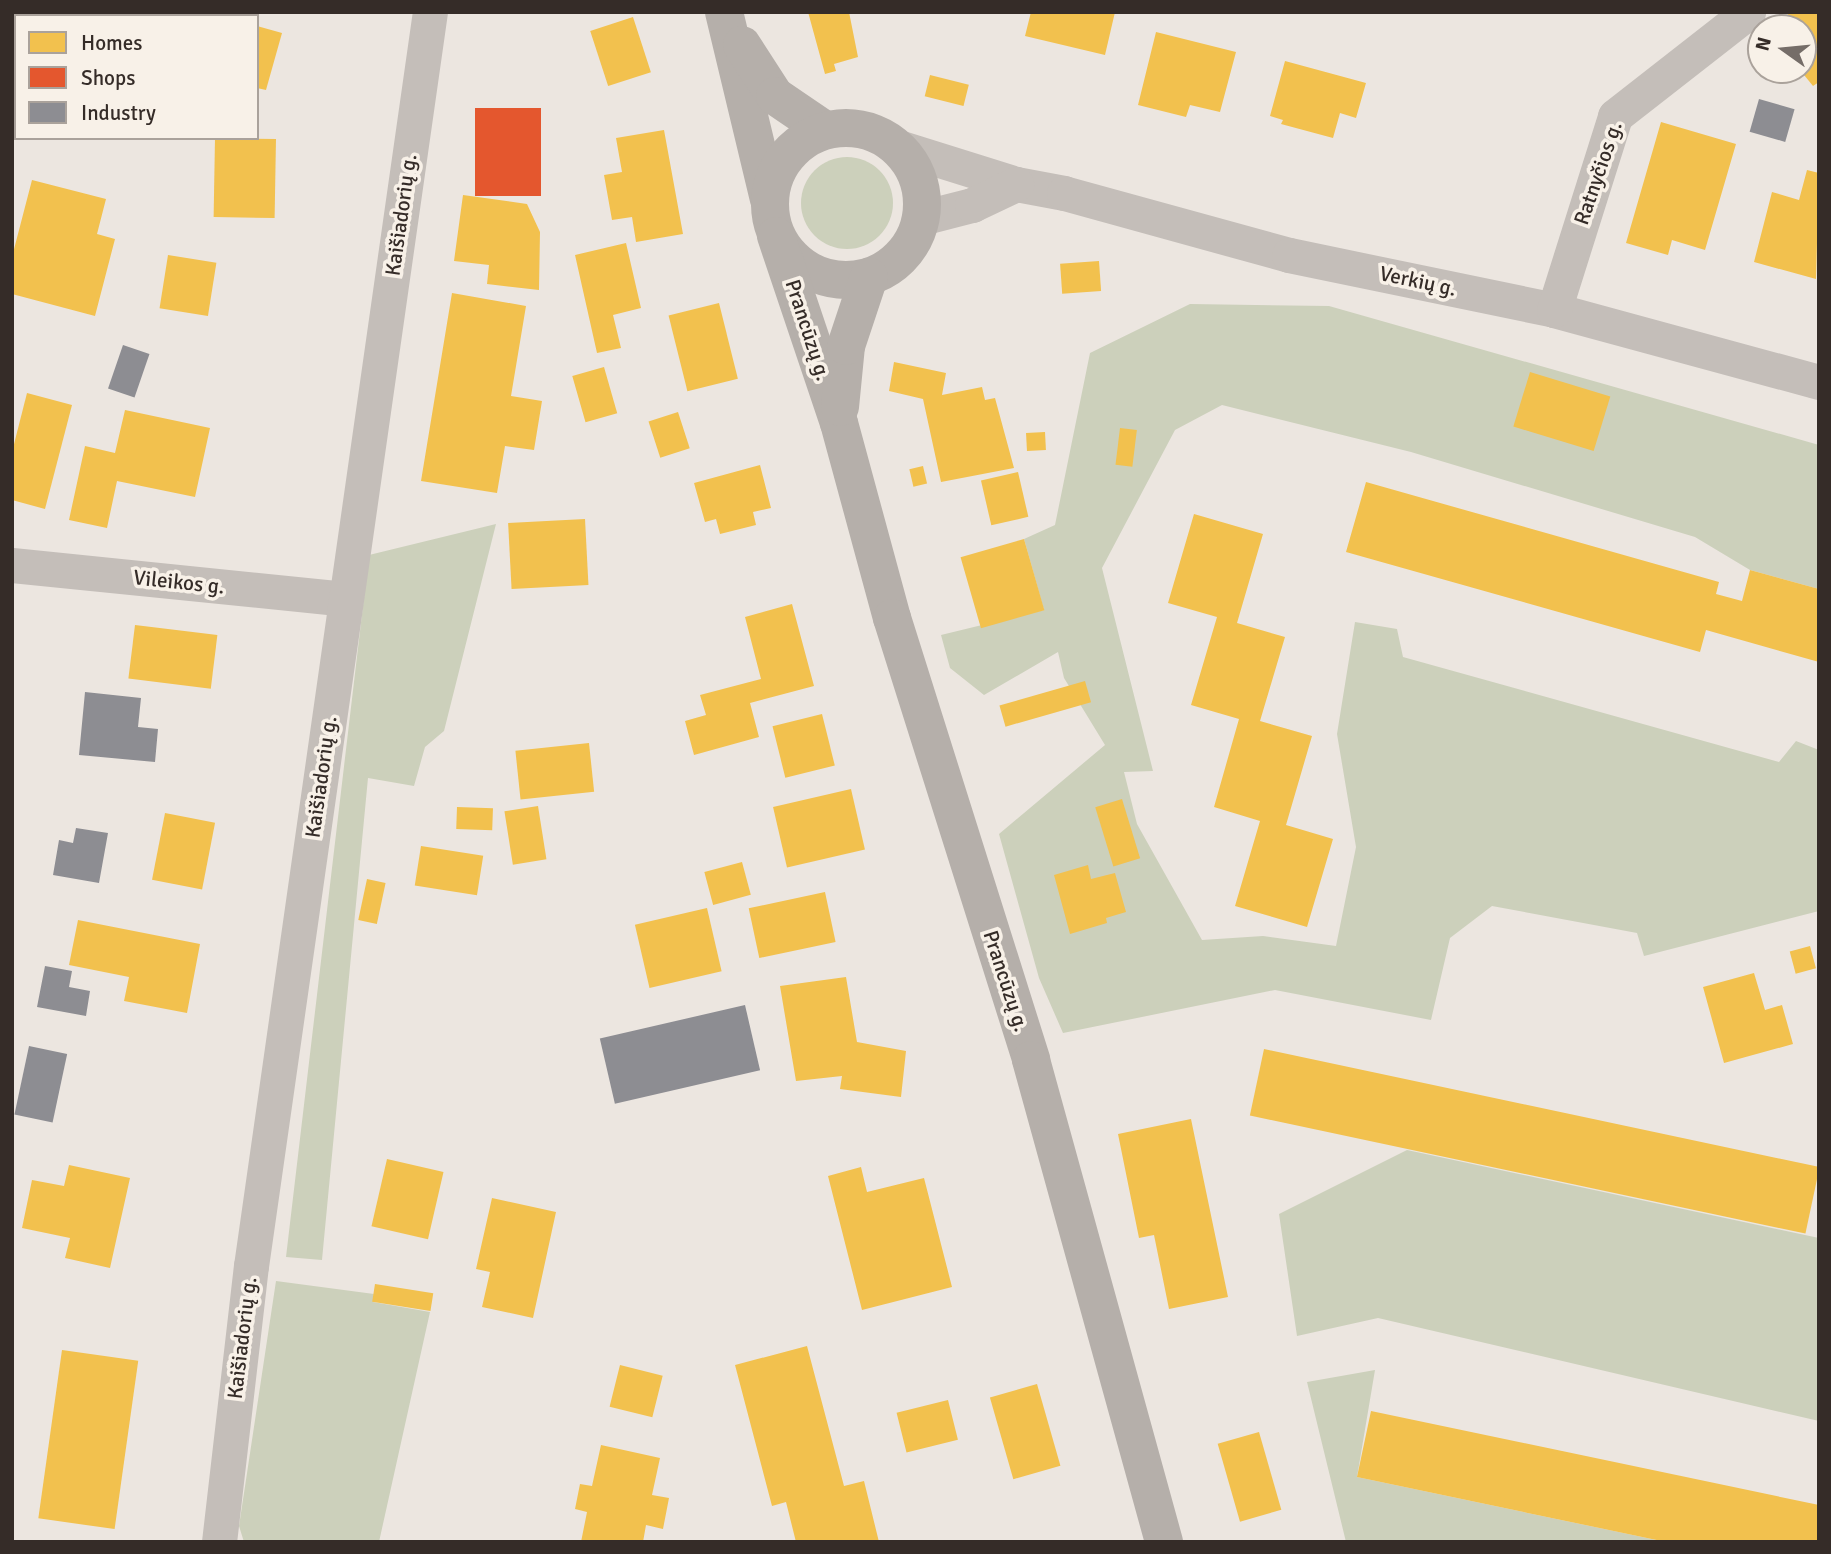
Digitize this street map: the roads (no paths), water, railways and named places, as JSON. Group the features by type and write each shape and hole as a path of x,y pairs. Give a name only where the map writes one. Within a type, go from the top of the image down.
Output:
{"street":[{"name":"Kaišiadorių g.","path":"219,1542 251,1266 430,12"},
{"name":"Ratnyčios g.","path":"1554,310 1615,116 1748,12"},
{"path":"726,18 775,96 825,130"},
{"path":"726,18 776,236 805,269 847,280 869,277 903,254 921,218 919,180 898,147 863,129 825,130 792,149 773,181 769,199"},
{"name":"Verkių g.","path":"898,147 1016,184 1064,193 1289,255 1554,310 1819,382"},
{"path":"921,218 972,205 1016,184"},
{"name":"Prancūzų g.","path":"776,236 839,423 892,618 1031,1060 1164,1542"},
{"name":"Prancūzų g.","path":"839,423 846,346 869,277"},
{"name":"Vileikos g.","path":"12,565 345,599"}]}
